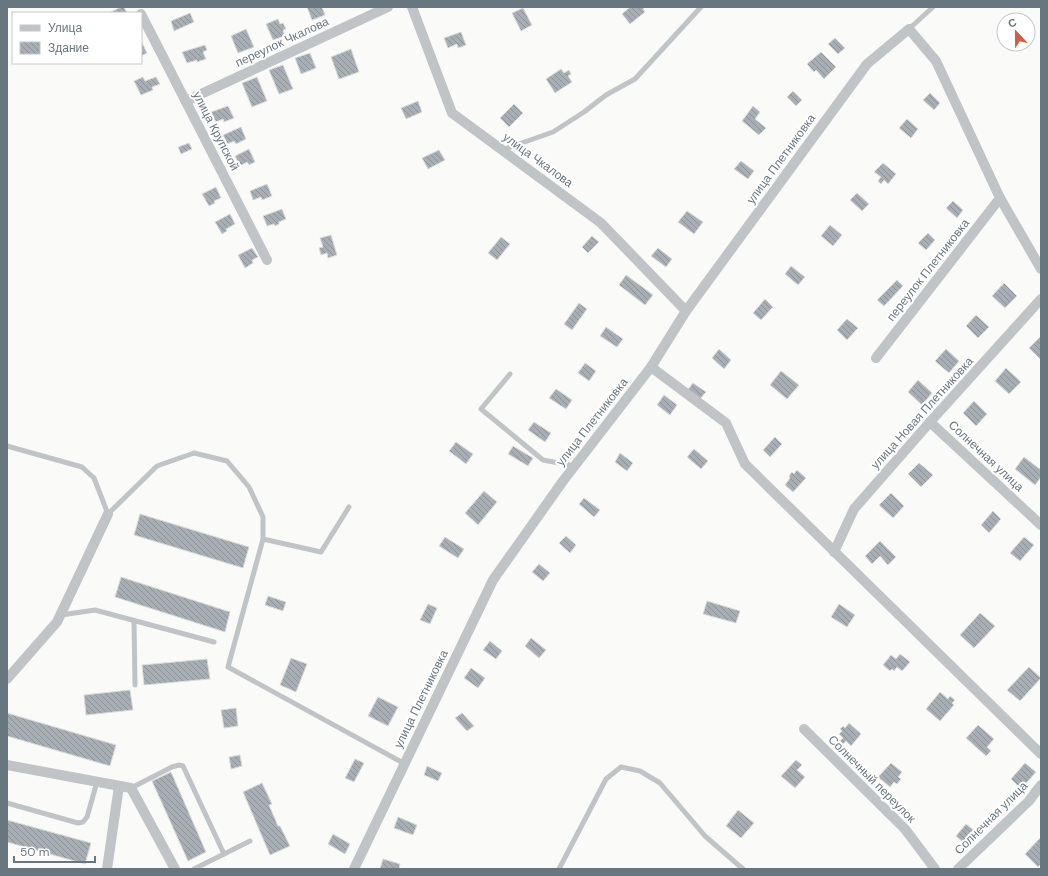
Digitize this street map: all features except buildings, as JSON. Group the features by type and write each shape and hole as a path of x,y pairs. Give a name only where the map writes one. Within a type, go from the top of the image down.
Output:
{"street":[{"name":"переулок Чкалова","path":"186,101 388,7"},
{"name":"улица Чкалова","path":"412,7 452,113 601,223 686,311"},
{"name":"улица Крупской","path":"142,15 267,260"},
{"path":"909,29 936,61 1000,198 1041,269"},
{"name":"улица Плетниковка","path":"354,869 493,580 575,466 651,367 686,311 867,64 909,29"},
{"name":"переулок Плетниковка","path":"876,358 1000,198"},
{"name":"улица Новая Плетниковка","path":"834,552 854,509 1041,299"},
{"path":"651,367 726,423 745,464 1041,754"},
{"name":"Солнечная улица","path":"930,422 1041,525"},
{"path":"7,679 57,622 108,514"},
{"name":"Солнечный переулок","path":"804,729 906,829 935,869"},
{"path":"7,766 131,788 175,869"},
{"name":"Солнечная улица","path":"958,869 1028,801 1041,785"},
{"path":"107,869 119,786"}],"lane":[{"path":"502,150 553,132 584,112 606,95 635,78 701,7"},
{"path":"909,29 933,7"},
{"path":"510,374 481,409 543,460 575,466"},
{"path":"7,446 82,467 94,478 108,514 157,466 194,453 227,461 249,487 263,517 263,539 228,667 405,764"},
{"path":"263,539 321,552 349,507"},
{"path":"60,615 95,610 214,642"},
{"path":"134,621 135,685"},
{"path":"131,788 172,766 183,766 224,854"},
{"path":"560,869 606,779 621,767 640,771 660,783 705,836 743,869"},
{"path":"7,803 78,823 83,822 87,817 97,782"},
{"path":"194,869 250,841"}]}
